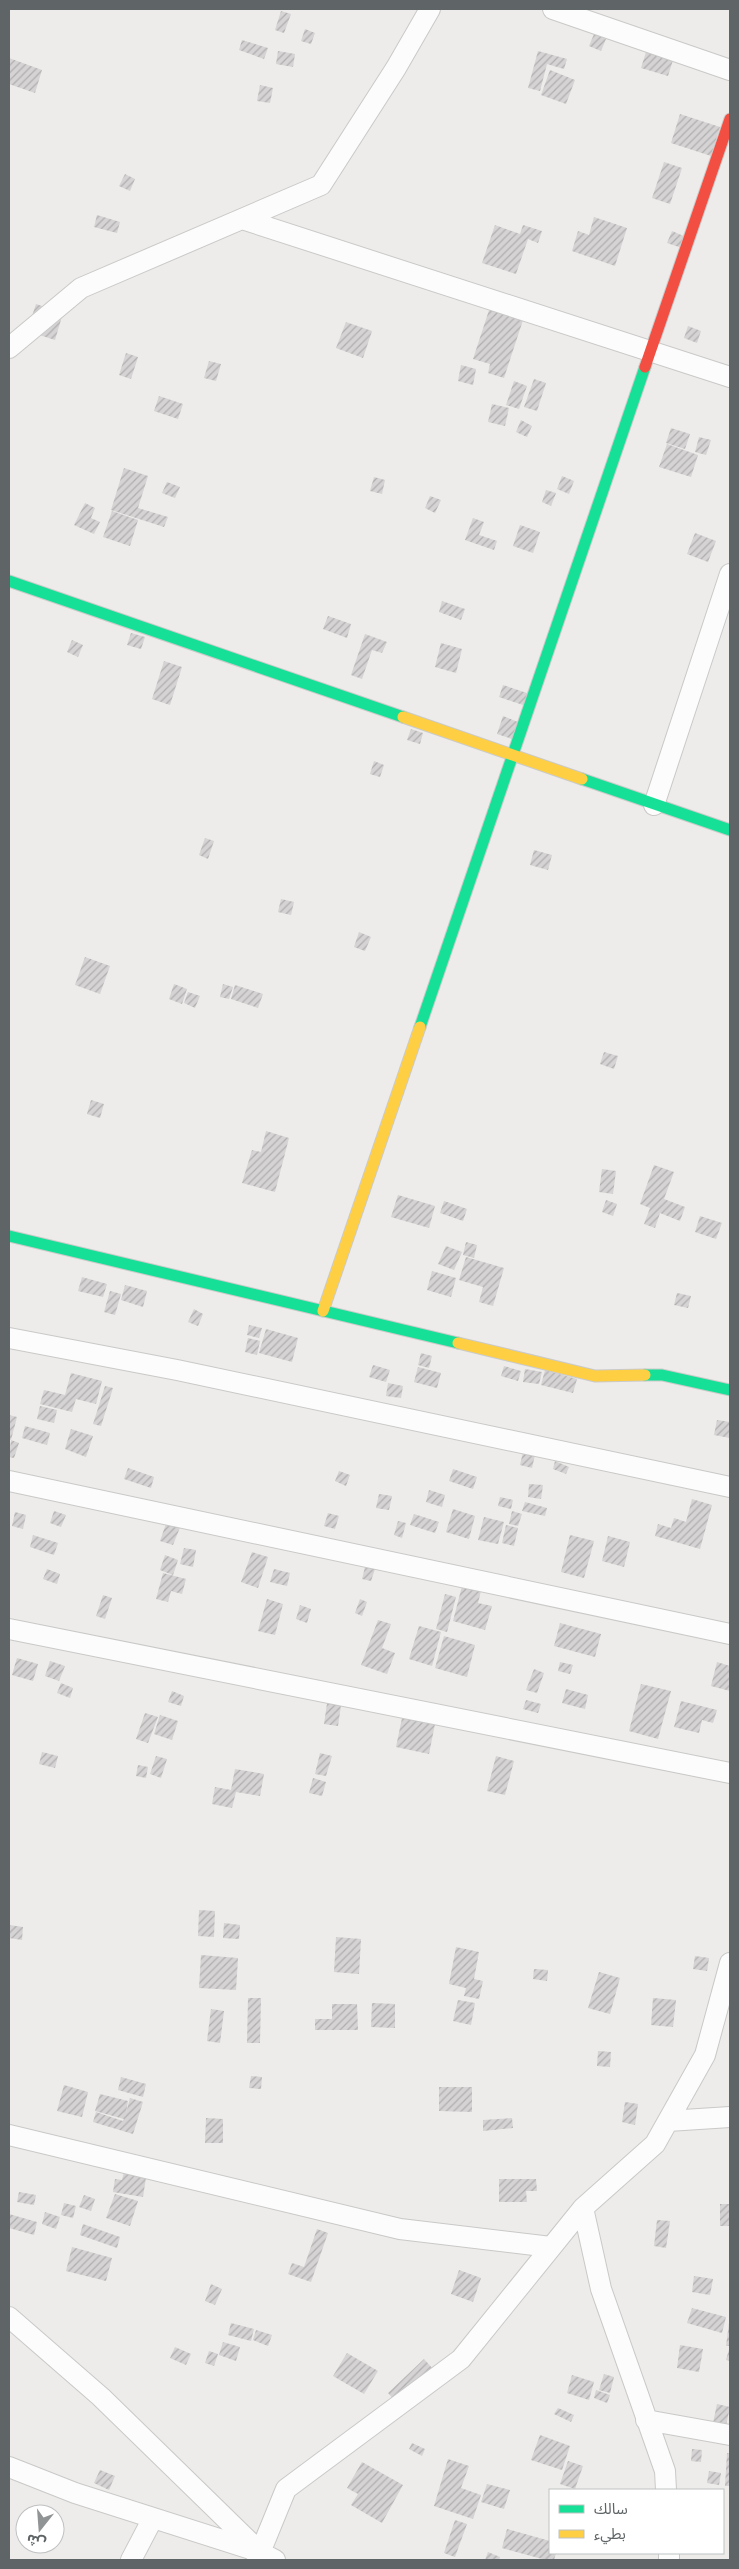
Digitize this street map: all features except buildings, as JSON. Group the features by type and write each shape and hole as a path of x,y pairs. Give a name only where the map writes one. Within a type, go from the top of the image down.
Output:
{"street":[{"path":"9,348 80,288 321,185 396,68 430,9"},
{"path":"553,9 730,70"},
{"path":"323,1311 730,119"},
{"path":"242,218 730,377"},
{"path":"654,805 730,574"},
{"path":"9,582 730,830"},
{"path":"9,1236 595,1376 662,1375 730,1390"},
{"path":"9,1338 187,1372 730,1487"},
{"path":"9,1481 730,1634"},
{"path":"9,1628 730,1773"},
{"path":"264,2558 286,2488 461,2359 583,2208 655,2144 705,2054 730,1963"},
{"path":"668,2121 730,2117"},
{"path":"9,2135 400,2229 551,2247"},
{"path":"583,2208 601,2289 665,2471 666,2489"},
{"path":"9,2317 101,2397 264,2558"},
{"path":"646,2420 730,2435"},
{"path":"9,2466 75,2492 264,2558"},
{"path":"131,2560 153,2518"}],"traffic: fast":[{"path":"420,1027 645,367"},
{"path":"9,581 403,717"},
{"path":"582,779 730,830"},
{"path":"9,1236 458,1343"},
{"path":"645,1375 662,1375 730,1390"}],"traffic: slow":[{"path":"403,717 582,779"},
{"path":"323,1311 420,1027"},
{"path":"458,1343 595,1376 645,1375"}],"traffic: jam":[{"path":"645,367 730,119"}]}
